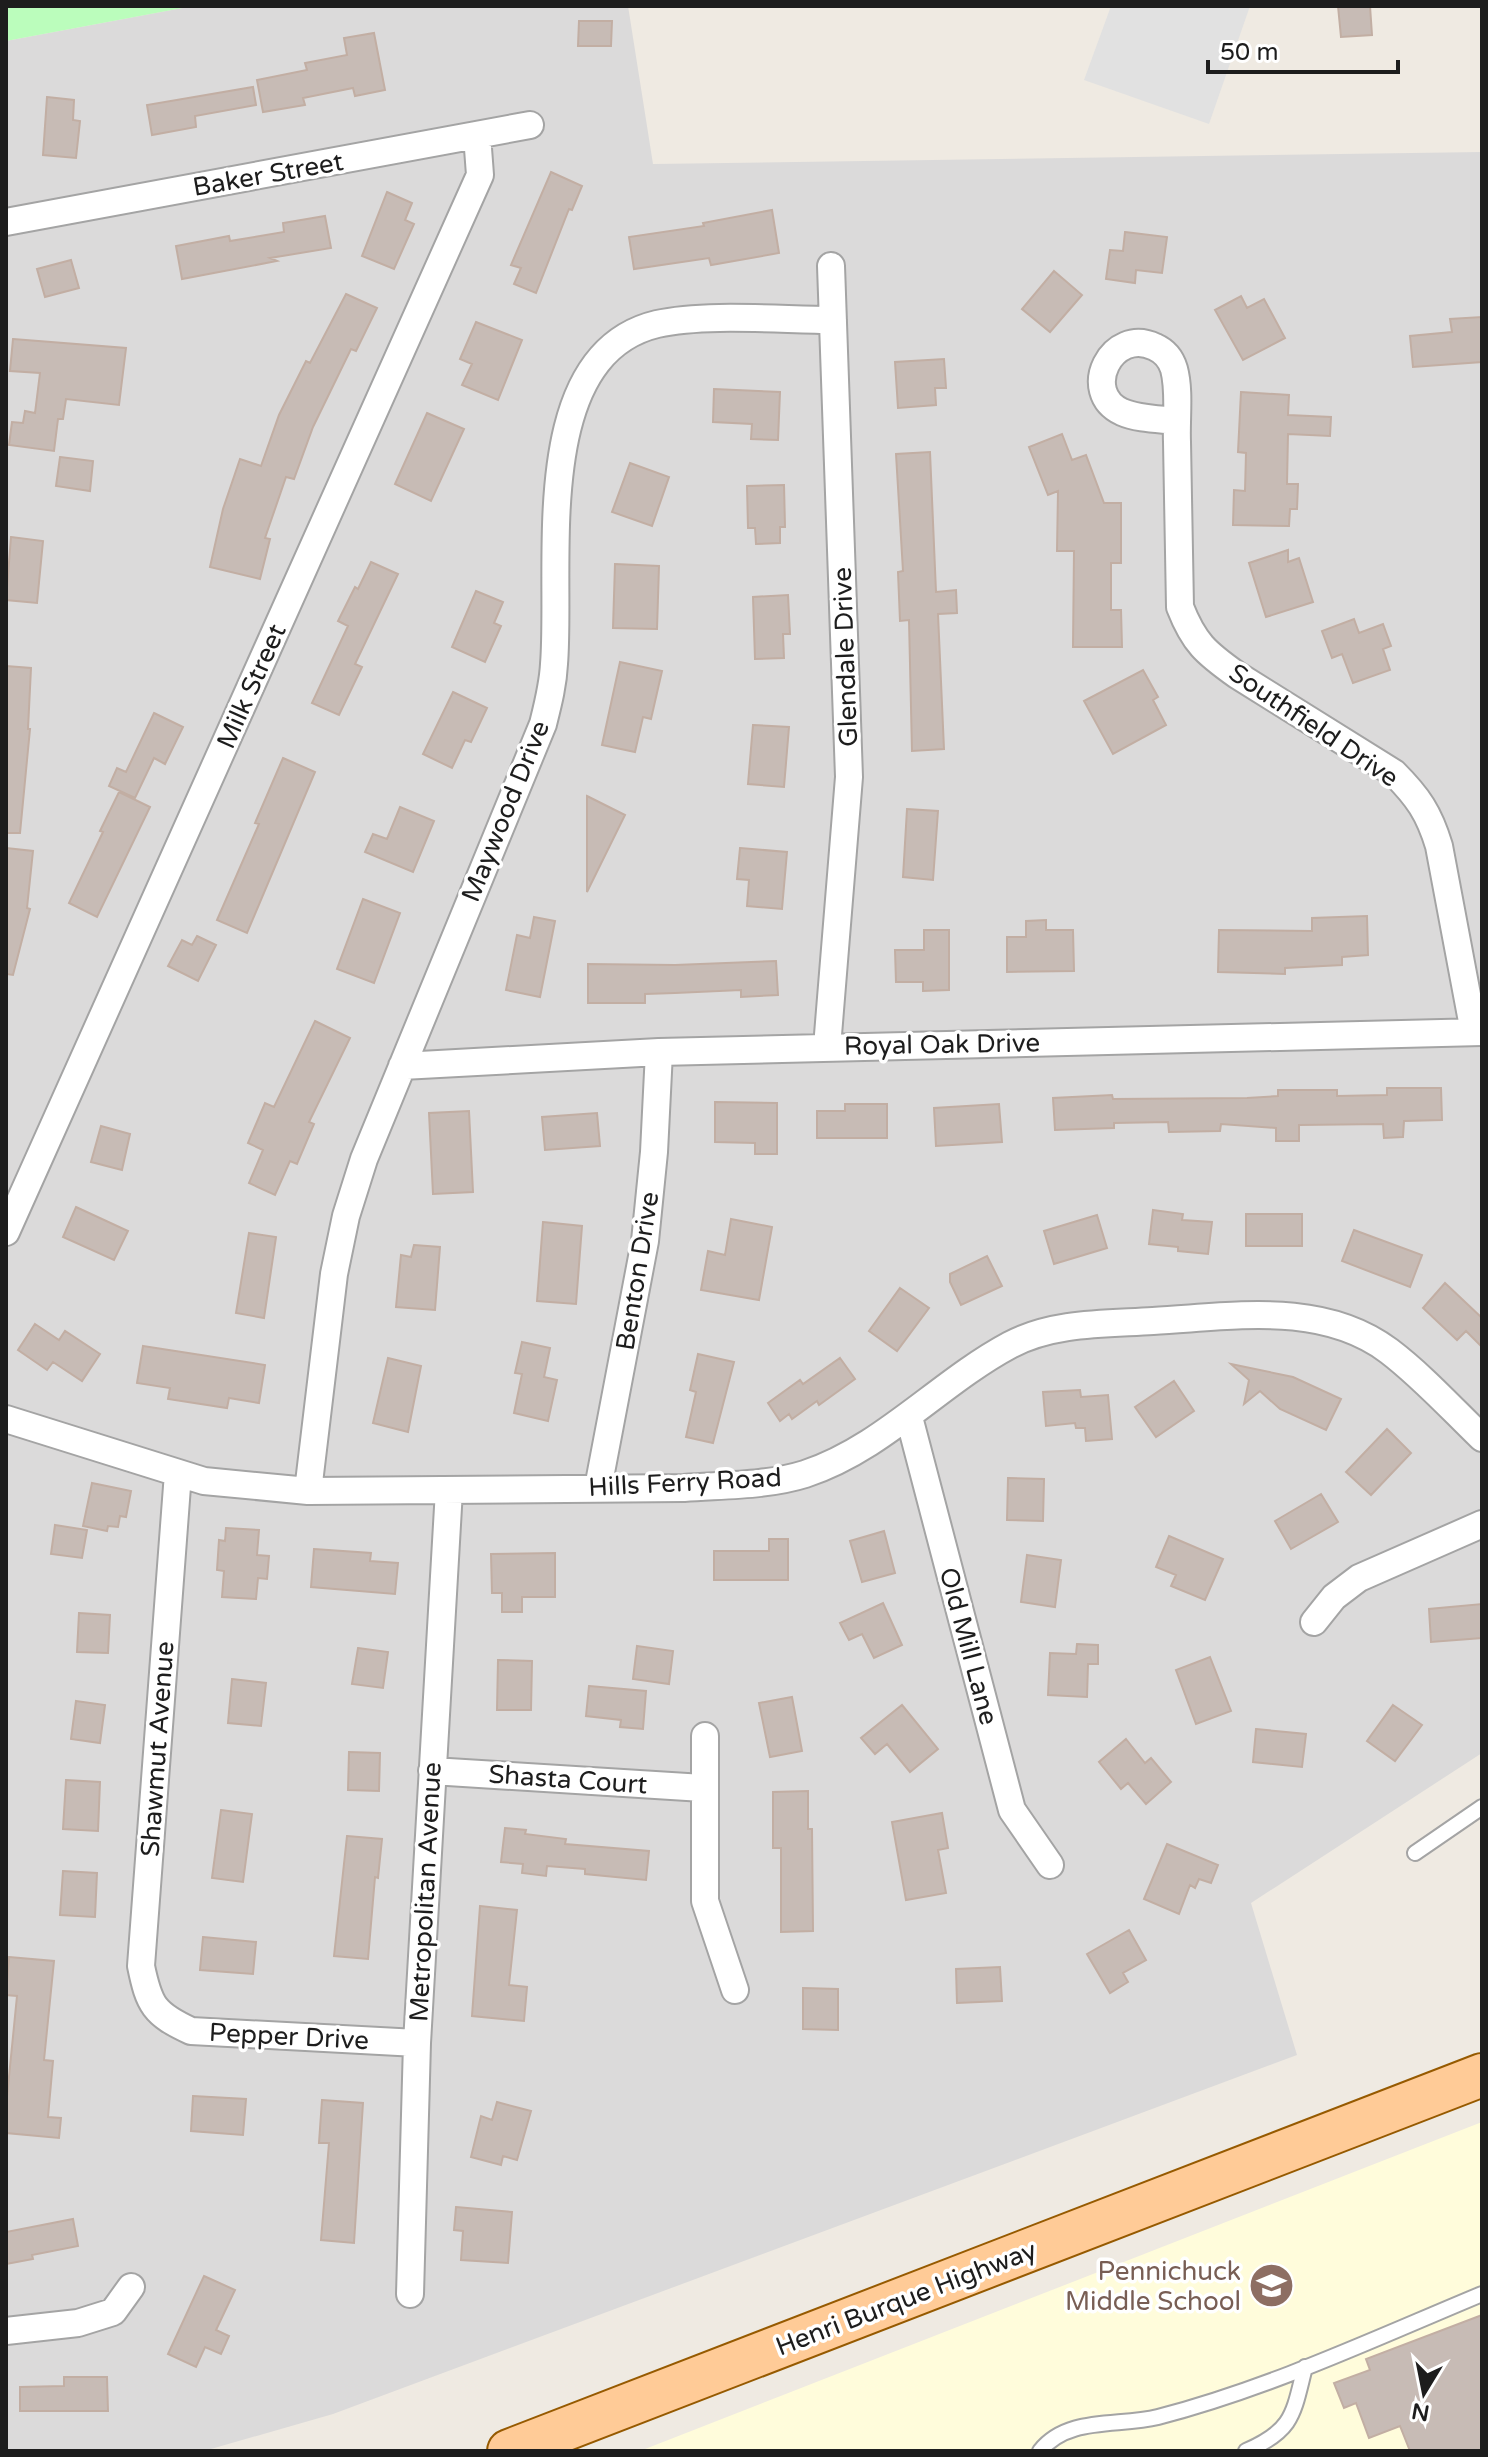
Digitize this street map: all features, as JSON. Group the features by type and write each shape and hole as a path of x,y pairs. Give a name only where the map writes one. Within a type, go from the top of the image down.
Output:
{"main road":[{"name":"Henri Burque Highway","path":"509,2451 1482,2075"}],"street":[{"name":"Baker Street","path":"6,222 530,125"},
{"name":"Milk Street","path":"6,1232 480,175 477,135"},
{"name":"Glendale Drive","path":"827,1047 849,777 831,266"},
{"name":"Maywood Drive","path":"308,1491 334,1274 346,1216 364,1159 543,724 554,665 558,487 567,429 589,375 607,352 630,334 658,324 717,320 833,320"},
{"name":"Southfield Drive","path":"1176,421 1180,607 1191,635 1212,657 1237,675 1394,773 1414,793 1431,819 1439,846 1478,1032"},
{"name":"Royal Oak Drive","path":"402,1066 659,1052 1478,1032"},
{"name":"Benton Drive","path":"598,1488 645,1241 654,1152 659,1052"},
{"name":"Hills Ferry Road","path":"6,1419 204,1481 234,1486 308,1491 744,1485 803,1475 830,1463 909,1417 962,1375 1012,1344 1040,1334 1099,1324 1276,1314 1334,1324 1387,1350 1482,1438"},
{"name":"Old Mill Lane","path":"909,1417 1012,1810 1050,1865"},
{"name":"Shawmut Avenue","path":"164,2019 147,1994 141,1966 178,1473"},
{"name":"Metropolitan Avenue","path":"410,2294 417,2043 449,1490"},
{"path":"1314,1622 1334,1597 1359,1578 1482,1524"},
{"path":"705,1736 705,1901 735,1990"},
{"name":"Shasta Court","path":"432,1771 703,1788"},
{"name":"Pepper Drive","path":"164,2019 191,2031 417,2043"},
{"path":"6,2331 78,2323 113,2312 131,2287"}],"lane":[{"path":"1415,1853 1482,1807"},
{"path":"1040,2451 1049,2439 1067,2429 1150,2419 1197,2407 1305,2367 1482,2294"},
{"path":"1246,2451 1271,2440 1284,2428 1294,2411 1305,2367"}],"shaded area":[{"path":"193,6 628,6 653,164 1482,152 1482,1753 1251,1903 1297,2055 333,2414 204,2451 6,2451 6,41"},
{"path":"1111,6 1250,6 1209,124 1084,80"},
{"name":"Pennichuck Middle School","path":"1482,2122 1482,2451 640,2451"}],"green space":[{"path":"6,6 193,6 6,41"}],"building":[{"path":"1338,6 1370,6 1372,35 1341,37"},
{"path":"579,21 612,21 611,46 578,46"},
{"path":"374,33 385,90 355,96 353,88 303,98 305,105 263,112 257,80 307,70 305,63 347,55 344,38"},
{"path":"253,87 256,105 195,116 196,127 152,135 147,105"},
{"path":"47,97 74,100 73,120 80,121 76,158 43,155"},
{"path":"551,172 582,186 572,210 569,209 536,293 514,284 521,268 511,265"},
{"path":"387,192 412,203 405,220 414,224 394,269 362,256"},
{"path":"772,210 779,253 711,265 709,258 634,269 629,237 704,226 703,223"},
{"path":"325,216 331,248 270,258 277,261 182,279 176,246 229,236 230,241 284,232 283,223"},
{"path":"1125,232 1167,237 1162,273 1136,270 1135,283 1106,279 1110,250 1123,251"},
{"path":"71,260 79,288 45,297 37,269"},
{"path":"1054,271 1082,295 1050,332 1022,309"},
{"path":"346,294 377,308 356,351 351,349 313,427 294,479 286,477 265,538 270,539 260,579 210,567 223,509 240,459 261,466 279,415 306,361 310,363"},
{"path":"1241,296 1247,308 1264,299 1285,338 1243,360 1215,310"},
{"path":"1482,317 1482,362 1413,367 1410,336 1452,332 1450,319"},
{"path":"476,322 522,340 498,400 462,385 472,364 460,359"},
{"path":"13,339 126,348 119,405 66,399 63,419 58,419 54,451 9,445 12,422 23,423 25,411 35,413 40,373 10,371"},
{"path":"944,359 946,388 935,388 936,405 898,408 895,362"},
{"path":"714,389 780,392 778,440 751,439 752,424 713,422"},
{"path":"1241,392 1289,395 1288,415 1331,417 1330,436 1288,434 1287,484 1298,484 1297,509 1290,509 1289,526 1233,525 1234,490 1245,491 1246,453 1238,452"},
{"path":"427,413 464,429 431,501 395,484"},
{"path":"1062,434 1072,460 1086,455 1104,503 1121,503 1121,563 1111,563 1111,610 1121,610 1122,647 1073,647 1074,551 1057,551 1058,491 1048,495 1029,447"},
{"path":"930,452 936,592 956,590 957,613 938,614 944,749 912,751 909,620 900,621 898,572 903,571 896,454"},
{"path":"60,457 93,461 90,491 56,486"},
{"path":"630,463 669,477 652,526 612,512"},
{"path":"784,485 785,527 780,527 780,543 756,544 755,528 748,528 747,486"},
{"path":"11,537 43,541 37,603 6,600"},
{"path":"1288,550 1288,562 1299,558 1313,602 1266,617 1249,563"},
{"path":"371,562 398,574 355,664 362,667 339,715 312,703 348,626 338,621"},
{"path":"615,564 659,566 657,629 613,628"},
{"path":"476,591 503,602 494,623 501,626 485,662 452,647"},
{"path":"788,595 790,634 783,634 784,658 755,659 753,597"},
{"path":"1354,619 1359,633 1383,624 1391,646 1383,649 1390,670 1353,683 1342,654 1332,658 1322,631"},
{"path":"620,662 662,671 651,719 643,717 635,752 602,745"},
{"path":"6,666 31,668 30,729 20,833 6,833"},
{"path":"1143,670 1158,697 1153,700 1166,725 1113,754 1084,701"},
{"path":"453,692 487,708 471,742 465,740 452,768 423,754"},
{"path":"154,713 183,727 165,764 154,758 135,798 109,786 117,768 126,772"},
{"path":"753,725 789,727 784,787 748,784"},
{"path":"283,758 315,772 247,933 217,920 259,824 255,823"},
{"path":"119,792 150,807 97,917 69,903"},
{"path":"587,796 625,815 587,892"},
{"path":"400,807 434,821 413,872 365,852 373,834 387,839"},
{"path":"907,809 938,811 933,880 903,877"},
{"path":"6,848 33,851 27,908 30,909 13,975 6,974"},
{"path":"740,848 787,852 782,909 747,906 749,880 737,879"},
{"path":"363,899 400,913 374,983 337,969"},
{"path":"1367,916 1368,955 1342,957 1342,965 1285,968 1285,974 1218,972 1219,930 1312,931 1312,918"},
{"path":"534,917 555,921 540,997 506,990 517,935 530,938"},
{"path":"1046,920 1046,930 1073,930 1074,971 1007,972 1007,937 1026,937 1026,921"},
{"path":"924,930 949,930 949,990 923,991 923,982 896,982 895,950 924,950"},
{"path":"197,936 216,945 198,981 168,966 182,940 192,945"},
{"path":"776,961 778,995 741,997 741,990 645,994 645,1003 588,1003 588,964"},
{"path":"315,1021 350,1038 309,1122 314,1124 297,1164 290,1161 275,1195 249,1183 263,1150 248,1143 265,1103 274,1107"},
{"path":"1387,1088 1441,1088 1442,1120 1404,1121 1403,1137 1384,1138 1383,1124 1299,1125 1299,1141 1276,1141 1276,1128 1221,1124 1220,1131 1169,1132 1168,1122 1114,1123 1114,1128 1055,1130 1053,1098 1112,1095 1113,1099 1247,1098 1278,1096 1278,1090 1337,1090 1337,1096 1387,1095"},
{"path":"715,1102 777,1103 777,1154 755,1154 755,1143 715,1142"},
{"path":"845,1104 887,1104 887,1138 817,1138 817,1111 845,1111"},
{"path":"999,1104 1002,1142 936,1146 934,1108"},
{"path":"469,1111 473,1192 433,1194 429,1113"},
{"path":"597,1113 600,1146 545,1150 542,1117"},
{"path":"101,1126 130,1134 122,1170 91,1162"},
{"path":"76,1207 128,1231 114,1260 63,1237"},
{"path":"1153,1210 1183,1214 1182,1220 1212,1222 1208,1254 1149,1244"},
{"path":"1246,1214 1302,1214 1302,1246 1246,1246"},
{"path":"1097,1215 1107,1248 1054,1264 1044,1231"},
{"path":"731,1219 772,1227 759,1300 701,1290 708,1251 725,1255"},
{"path":"543,1222 582,1226 576,1304 537,1301"},
{"path":"1354,1230 1422,1255 1410,1287 1342,1261"},
{"path":"249,1233 276,1237 264,1318 236,1313"},
{"path":"414,1245 440,1247 435,1310 396,1307 401,1255 411,1257"},
{"path":"987,1256 1002,1286 961,1305 950,1282 950,1274"},
{"path":"1445,1283 1482,1318 1482,1347 1466,1331 1457,1340 1423,1308"},
{"path":"900,1288 929,1308 897,1351 869,1331"},
{"path":"35,1324 59,1340 65,1331 100,1354 82,1381 53,1362 47,1370 18,1350"},
{"path":"522,1342 550,1348 544,1377 557,1380 548,1421 514,1413 522,1374 515,1373"},
{"path":"143,1346 265,1365 259,1403 229,1398 227,1408 168,1399 170,1388 137,1383"},
{"path":"698,1354 734,1362 713,1443 686,1437 696,1392 690,1390"},
{"path":"388,1358 421,1366 408,1432 373,1423"},
{"path":"840,1358 855,1379 819,1405 817,1401 792,1419 789,1414 780,1421 768,1403 800,1380 803,1384"},
{"path":"1231,1364 1293,1377 1341,1399 1326,1430 1280,1409 1260,1391 1244,1404 1249,1380"},
{"path":"1174,1381 1194,1411 1156,1437 1135,1407"},
{"path":"1080,1390 1081,1397 1108,1395 1112,1439 1086,1441 1085,1428 1076,1428 1075,1423 1046,1426 1043,1392"},
{"path":"1387,1429 1411,1453 1371,1495 1346,1472"},
{"path":"1008,1478 1044,1479 1043,1521 1007,1520"},
{"path":"92,1483 131,1491 126,1517 120,1516 118,1527 108,1526 107,1531 83,1526"},
{"path":"1321,1494 1338,1522 1291,1549 1275,1521"},
{"path":"55,1525 87,1530 82,1558 51,1554"},
{"path":"226,1528 259,1530 257,1555 269,1556 267,1579 258,1578 256,1599 222,1597 224,1571 217,1570 219,1540 225,1541"},
{"path":"884,1531 895,1573 862,1582 850,1541"},
{"path":"1169,1536 1223,1559 1205,1600 1171,1586 1176,1575 1156,1567"},
{"path":"769,1539 788,1539 788,1580 714,1580 714,1551 769,1551"},
{"path":"314,1549 371,1553 370,1561 398,1563 395,1594 311,1587"},
{"path":"555,1553 555,1597 522,1597 522,1612 502,1612 502,1593 492,1593 491,1554"},
{"path":"1027,1555 1061,1560 1055,1607 1021,1602"},
{"path":"883,1603 902,1645 874,1658 862,1634 849,1640 840,1623"},
{"path":"1482,1604 1482,1638 1431,1642 1429,1609"},
{"path":"79,1613 110,1615 108,1653 77,1652"},
{"path":"1077,1644 1098,1645 1098,1664 1088,1664 1087,1697 1048,1695 1050,1653 1076,1654"},
{"path":"637,1646 673,1651 669,1684 633,1679"},
{"path":"358,1648 388,1652 383,1688 352,1684"},
{"path":"1210,1657 1231,1711 1196,1724 1176,1670"},
{"path":"498,1660 532,1661 531,1710 497,1710"},
{"path":"232,1679 266,1683 261,1726 228,1723"},
{"path":"589,1686 646,1691 643,1729 620,1727 621,1720 586,1716"},
{"path":"792,1697 802,1751 770,1757 759,1703"},
{"path":"76,1701 105,1705 100,1743 71,1739"},
{"path":"902,1705 938,1749 910,1772 887,1744 875,1754 861,1738"},
{"path":"1393,1705 1422,1725 1395,1761 1367,1741"},
{"path":"1256,1729 1306,1734 1302,1767 1253,1762"},
{"path":"1126,1739 1145,1763 1151,1758 1171,1782 1146,1804 1128,1783 1121,1789 1099,1762"},
{"path":"349,1752 380,1753 379,1791 348,1790"},
{"path":"66,1780 100,1782 98,1831 63,1829"},
{"path":"808,1791 808,1829 812,1829 813,1931 781,1932 781,1848 773,1848 773,1792"},
{"path":"221,1810 252,1814 243,1882 212,1878"},
{"path":"942,1813 948,1848 938,1850 946,1893 906,1900 892,1822"},
{"path":"505,1828 566,1839 565,1844 649,1851 646,1880 585,1874 585,1869 547,1866 546,1876 522,1873 523,1864 501,1862"},
{"path":"347,1836 382,1839 378,1878 375,1877 368,1959 334,1956"},
{"path":"1167,1844 1218,1865 1211,1883 1199,1879 1195,1888 1190,1885 1179,1914 1144,1899"},
{"path":"63,1871 97,1873 95,1917 60,1915"},
{"path":"480,1906 517,1910 509,1985 527,1987 524,2021 472,2016"},
{"path":"1129,1930 1146,1960 1123,1973 1128,1982 1110,1993 1087,1954"},
{"path":"203,1937 256,1942 253,1974 200,1970"},
{"path":"9,1957 54,1961 44,2060 53,2061 48,2117 61,2118 59,2138 6,2133 17,1996 6,1995"},
{"path":"1000,1967 1002,2001 957,2003 956,1969"},
{"path":"803,1988 838,1989 838,2030 803,2029"},
{"path":"193,2096 246,2099 243,2135 191,2131"},
{"path":"322,2100 363,2103 354,2243 321,2240 329,2143 319,2143"},
{"path":"497,2102 531,2111 517,2160 503,2156 501,2165 471,2157 481,2116 492,2120"},
{"path":"456,2207 512,2212 508,2263 461,2260 463,2231 454,2230"},
{"path":"73,2219 78,2246 32,2255 33,2259 6,2264 6,2232"},
{"path":"204,2276 235,2290 216,2330 229,2336 221,2354 205,2347 196,2367 168,2354"},
{"path":"1482,2315 1482,2451 1410,2451 1400,2426 1369,2438 1356,2403 1344,2408 1334,2383 1370,2370 1366,2359"},
{"path":"64,2377 107,2377 108,2411 20,2411 20,2387 64,2386"}],"place":[{"name":"Pennichuck Middle School","path":"1272,2286"}]}
